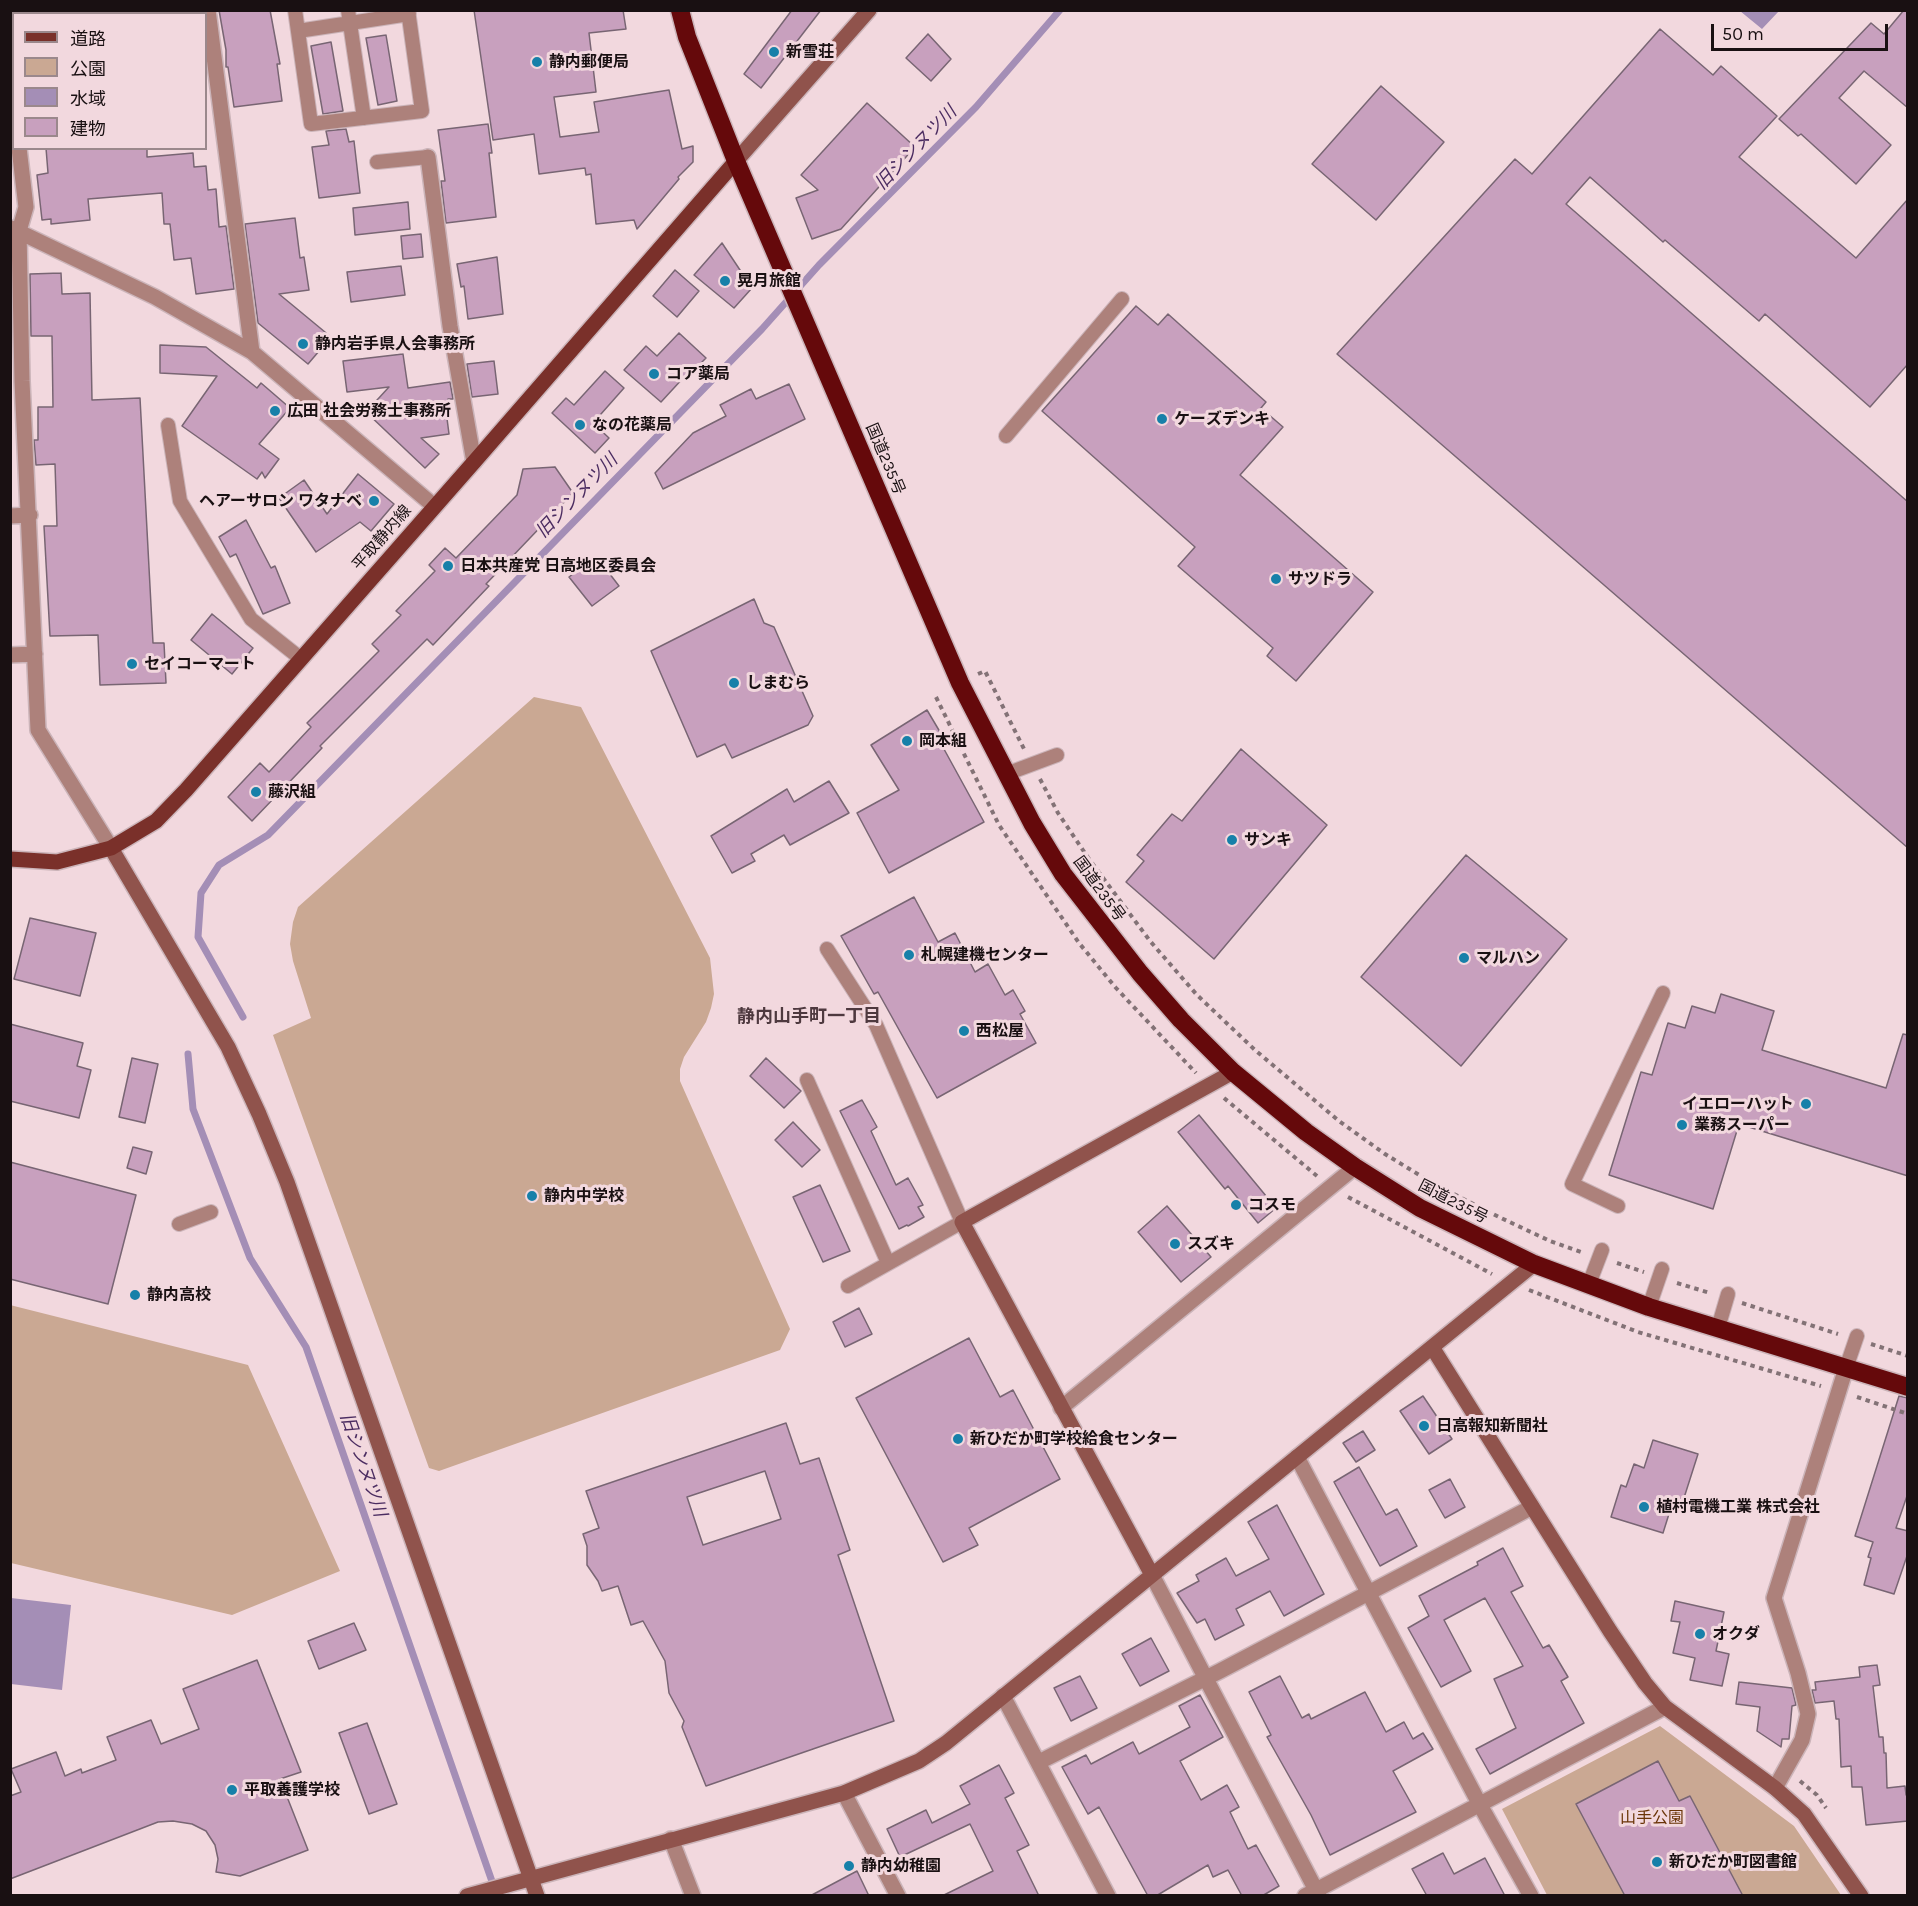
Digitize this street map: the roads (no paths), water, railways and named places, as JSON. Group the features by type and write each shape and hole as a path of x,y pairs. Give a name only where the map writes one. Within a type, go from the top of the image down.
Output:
{"highway":[{"name":"国道235号","path":"680,10 687,37 736,161 960,683 1032,823 1063,874 1103,928 1181,1020 1233,1072 1306,1132 1355,1167 1420,1208 1534,1264 1650,1307 1908,1387"}],"main road":[{"name":"平取静内線","path":"10,859 57,862 111,848 156,821 186,790 736,161"}],"street":[{"path":"208,10 252,352"},
{"path":"736,161 869,10"},
{"path":"19,150 26,207 15,229 16,381 30,515 38,729 228,1047 259,1114 287,1182 537,1896"},
{"path":"428,157 450,326 474,462"},
{"path":"15,229 155,297 252,352 435,506"},
{"path":"10,516 30,515"},
{"path":"10,655 35,654"},
{"path":"1233,1072 962,1222 1152,1575 1313,1893 1665,1707"},
{"path":"1061,1408 1355,1167"},
{"path":"467,1896 844,1793 919,1761 946,1743 1534,1264"},
{"path":"1432,1347 1645,1683 1665,1707 1775,1788 1804,1815 1861,1896"},
{"path":"1775,1788 1802,1740 1808,1714 1798,1673 1774,1598 1846,1368"},
{"path":"1297,1456 1480,1805 1531,1896"},
{"path":"1039,1762 1205,1679 1532,1507"},
{"path":"1003,1696 1108,1896"},
{"path":"844,1793 898,1896"},
{"path":"671,1839 693,1896"}],"lane":[{"path":"295,10 298,32 311,124 422,111 409,12 349,17 298,32"},
{"path":"349,17 364,118"},
{"path":"377,162 428,157"},
{"path":"1006,436 1122,299"},
{"path":"168,425 180,501 251,619 300,658"},
{"path":"1006,774 1057,755"},
{"path":"827,949 876,1025 962,1222 848,1286"},
{"path":"1618,1206 1572,1184 1663,993"},
{"path":"807,1080 888,1263"},
{"path":"178,1224 211,1212"},
{"path":"1589,1284 1600,1254"},
{"path":"1650,1307 1661,1273"},
{"path":"1718,1328 1728,1296"},
{"path":"1846,1368 1856,1338"}],"water":[{"path":"1740,11 1779,11 1762,29"},
{"path":"11,1598 71,1605 62,1690 11,1684"}],"waterway":[{"name":"旧シンヌツ川","path":"243,1017 198,937 201,893 219,865 268,835 762,329 819,265 976,107 1060,10"},
{"name":"旧シンヌツ川","path":"188,1054 193,1109 250,1258 306,1347 495,1890"}],"place":[{"name":"新雪荘","path":"774,52"},
{"name":"静内郵便局","path":"537,62"},
{"name":"晃月旅館","path":"725,281"},
{"name":"静内岩手県人会事務所","path":"303,344"},
{"name":"コア薬局","path":"654,374"},
{"name":"広田 社会労務士事務所","path":"275,411"},
{"name":"ケーズデンキ","path":"1162,419"},
{"name":"なの花薬局","path":"580,425"},
{"name":"ヘアーサロン ワタナベ","path":"374,501"},
{"name":"日本共産党 日高地区委員会","path":"448,566"},
{"name":"サツドラ","path":"1276,579"},
{"name":"セイコーマート","path":"132,664"},
{"name":"しまむら","path":"734,683"},
{"name":"岡本組","path":"907,741"},
{"name":"藤沢組","path":"256,792"},
{"name":"サンキ","path":"1232,840"},
{"name":"札幌建機センター","path":"909,955"},
{"name":"マルハン","path":"1464,958"},
{"name":"西松屋","path":"964,1031"},
{"name":"イエローハット","path":"1806,1104"},
{"name":"業務スーパー","path":"1682,1125"},
{"name":"静内中学校","path":"532,1196"},
{"name":"コスモ","path":"1236,1205"},
{"name":"スズキ","path":"1175,1244"},
{"name":"静内高校","path":"135,1295"},
{"name":"日高報知新聞社","path":"1424,1426"},
{"name":"新ひだか町学校給食センター","path":"958,1439"},
{"name":"植村電機工業 株式会社","path":"1644,1507"},
{"name":"オクダ","path":"1700,1634"},
{"name":"平取養護学校","path":"232,1790"},
{"name":"新ひだか町図書館","path":"1657,1862"},
{"name":"静内幼稚園","path":"849,1866"}],"district":[{"name":"静内山手町一丁目","path":"809,1017"}],"park label":[{"name":"山手公園","path":"1652,1818"}]}
